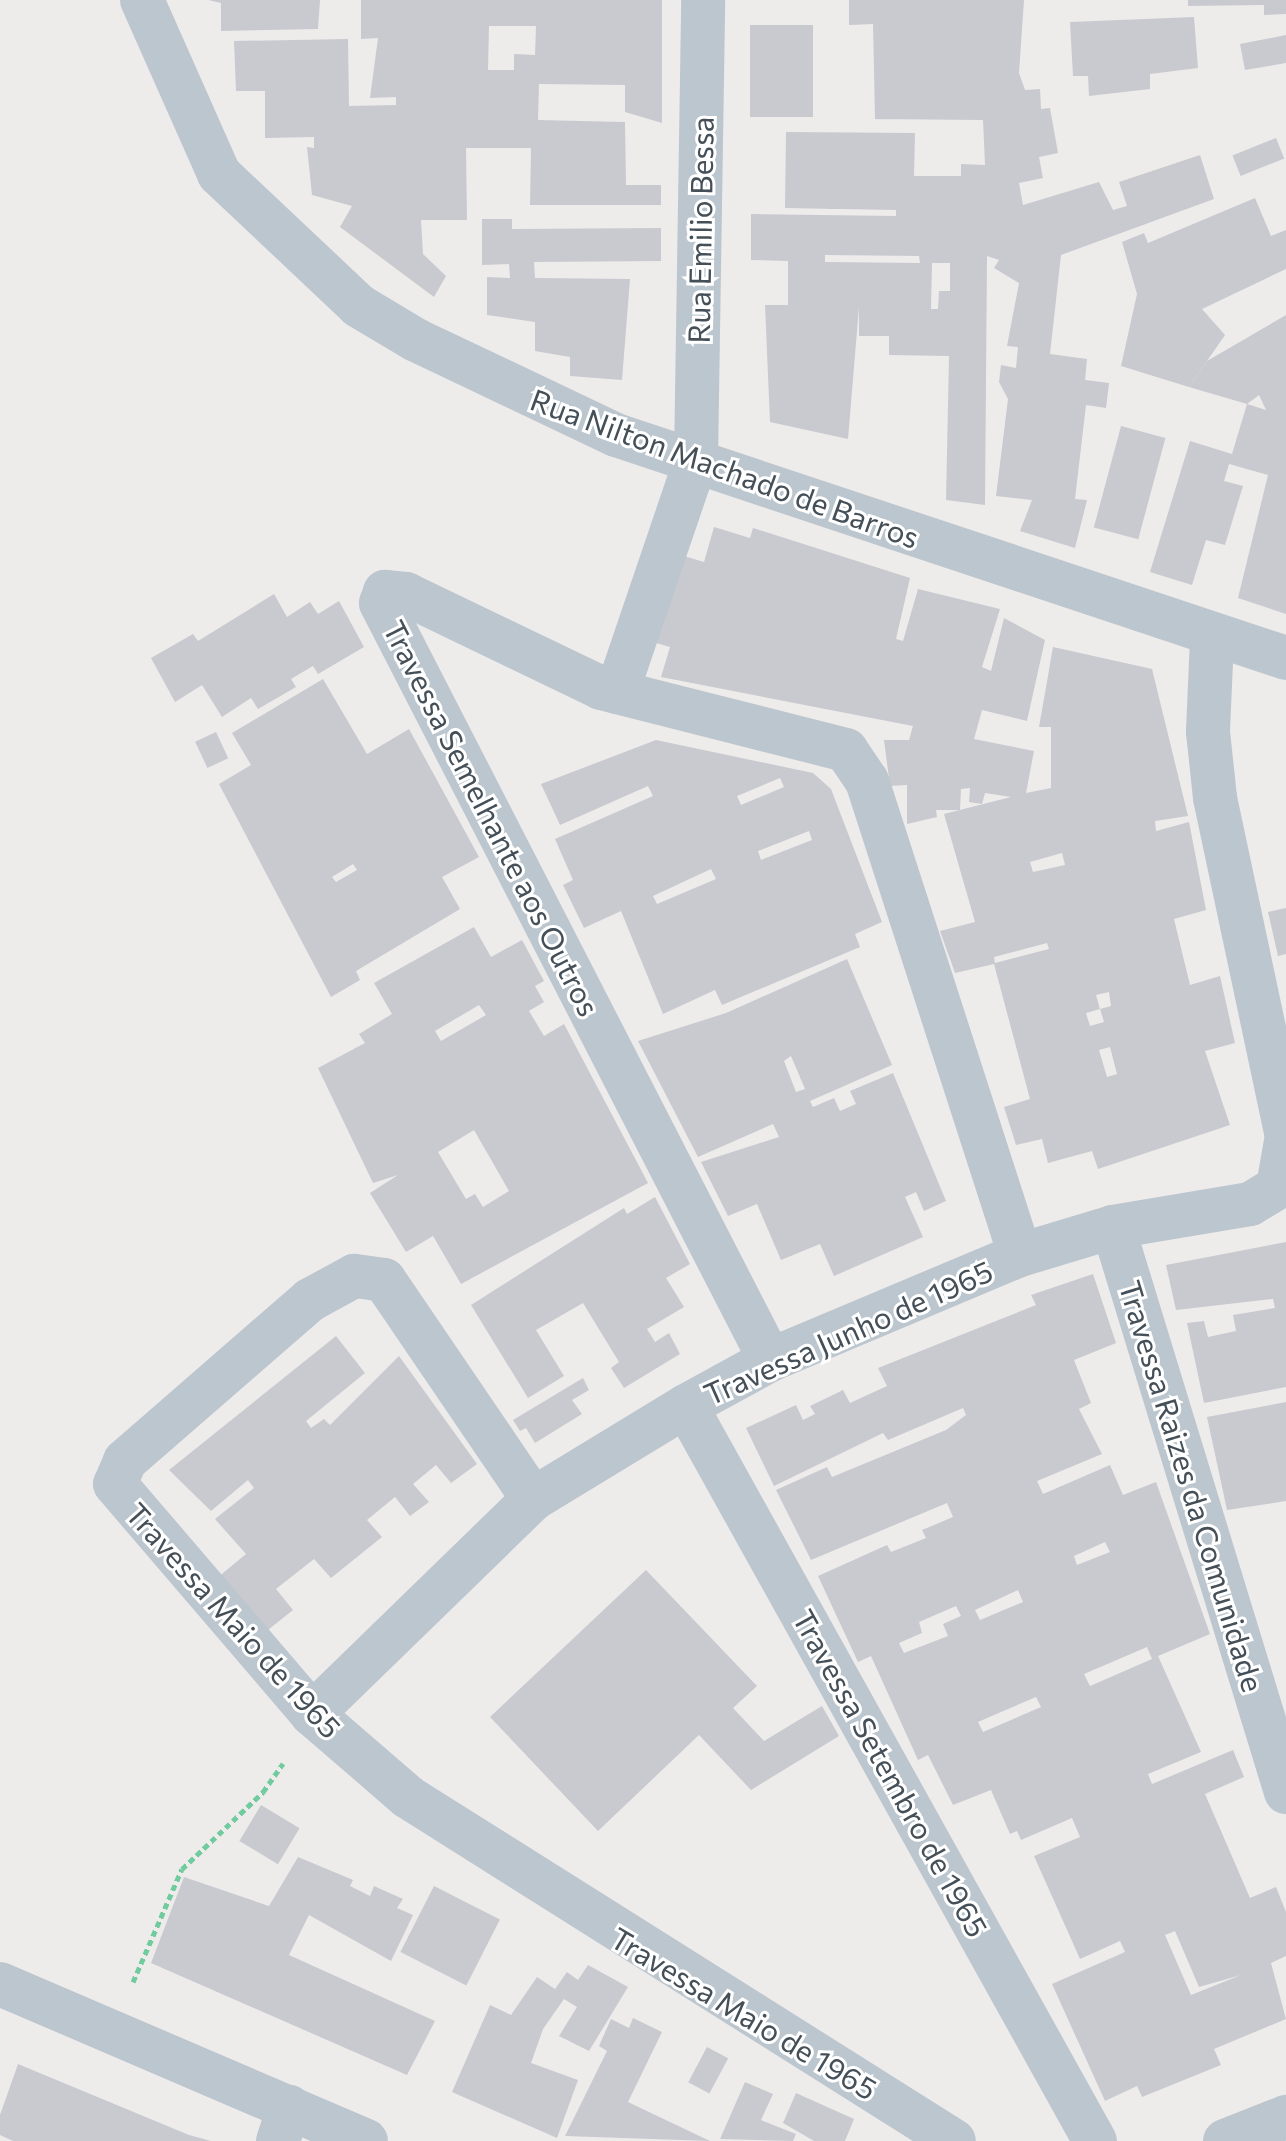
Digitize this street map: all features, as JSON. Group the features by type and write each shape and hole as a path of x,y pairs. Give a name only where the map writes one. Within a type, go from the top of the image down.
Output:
{"street":[{"name":"Rua Nilton Machado de Barros","path":"142,0 219,174 359,306 512,391 696,460 1212,639 1286,658"},
{"name":"Rua Emilio Bessa","path":"617,692 696,460 703,0"},
{"name":"Travessa Semelhante aos Outros","path":"770,1360 381,595 398,591 617,692 833,742 854,759 872,795 1020,1255"},
{"path":"1212,639 1208,732 1215,798 1286,1131"},
{"name":"Travessa Junho de 1965","path":"312,1714 533,1499 686,1406 770,1360 1020,1255 1113,1227 1250,1204 1273,1193 1285,1158"},
{"name":"Travessa Raizes da Comunidade","path":"1113,1227 1286,1792"},
{"name":"Travessa Maio de 1965","path":"533,1499 468,1393 384,1280 354,1276 310,1300 125,1461 115,1484 129,1507 312,1714 421,1806 954,2141"},
{"name":"Travessa Setembro de 1965","path":"686,1406 1095,2141"},
{"path":"0,1984 109,2029 284,2124 366,2141"},
{"path":"1225,2141 1286,2117"}],"path":[{"path":"109,2029 182,1869 263,1792 312,1714"}],"building":[{"path":"208,0 320,0 318,29 221,31 221,3"},
{"path":"361,0 662,0 662,123 625,112 625,85 539,84 538,120 625,122 626,185 661,185 661,205 530,205 531,148 466,148 467,220 421,220 423,254 446,276 434,297 340,227 352,206 312,195 307,147 314,148 314,137 265,138 265,91 236,91 234,41 348,39 349,106 396,105 396,97 370,98 378,38 361,39","holes":["489,26 536,26 535,55 514,54 514,70 488,70"]},
{"path":"849,0 1024,0 1019,73 1025,90 1040,89 1041,109 1050,108 1058,153 1039,157 1043,178 1019,183 1023,205 1099,182 1113,210 1127,206 1119,182 1200,155 1214,199 1061,255 1050,354 1087,359 1085,380 1109,383 1106,408 1086,405 1075,499 1087,500 1075,548 1020,531 1032,500 996,496 1008,399 999,382 1001,365 1016,368 1018,347 1007,346 1019,283 994,268 999,260 987,256 985,505 946,500 949,356 889,355 889,336 859,336 859,307 848,439 770,422 765,305 788,305 788,261 751,260 751,214 896,216 896,210 785,208 786,132 915,133 914,176 961,176 961,164 985,165 983,120 875,119 873,24 849,25","holes":["825,255 919,256 920,263 825,262","932,263 950,263 950,291 939,291 938,309 931,309"]},
{"path":"1188,0 1286,0 1286,14 1264,15 1264,5 1188,6"},
{"path":"1194,17 1198,68 1150,74 1150,89 1089,96 1088,76 1073,76 1070,22"},
{"path":"750,25 813,25 813,117 750,117"},
{"path":"1286,35 1286,63 1245,70 1240,44"},
{"path":"1276,138 1284,158 1241,176 1232,156"},
{"path":"1255,198 1271,236 1286,230 1286,269 1202,309 1225,335 1189,387 1121,366 1137,294 1122,242 1144,233 1148,243"},
{"path":"482,219 512,219 512,229 661,228 661,261 534,262 535,278 630,279 622,380 570,376 570,357 535,351 535,322 487,315 487,277 510,278 509,264 482,265"},
{"path":"1286,315 1286,614 1238,598 1268,475 1229,464 1224,481 1243,486 1225,545 1206,540 1192,585 1150,572 1190,441 1232,454 1247,404 1189,387 1207,361","holes":["1259,395 1266,410 1247,404"]},
{"path":"1121,426 1165,438 1138,539 1094,527"},
{"path":"714,527 750,538 753,528 910,578 896,639 903,641 918,589 1000,609 982,667 991,671 1004,618 1045,640 1027,721 982,710 974,739 1034,751 1026,793 1051,788 1051,727 1039,727 1053,647 1152,669 1188,816 1155,821 1156,831 1189,822 1206,910 1174,919 1190,985 1220,976 1235,1043 1205,1051 1230,1125 1098,1169 1092,1151 1048,1163 1042,1139 1016,1145 1004,1107 1030,1099 994,964 955,973 940,931 975,922 944,814 960,810 936,810 937,817 907,824 907,785 890,786 884,740 909,740 913,726 661,677 670,647 649,641 677,554 704,562","holes":["970,788 969,802 982,804 985,793 1011,797 960,810 961,789","1062,853 1065,865 1033,872 1030,862","1047,943 1049,949 995,963 994,957","1109,992 1111,1006 1100,1009 1096,995","1100,1009 1104,1022 1090,1026 1086,1013","1110,1047 1117,1074 1107,1077 1099,1050"]},
{"path":"274,594 287,617 310,602 318,614 339,601 364,647 318,674 313,666 291,679 296,687 258,709 251,698 222,717 202,685 175,702 151,658 193,634 198,641"},
{"path":"323,679 367,754 409,729 479,857 442,877 460,909 356,971 360,980 331,997 219,784 251,765 232,733","holes":["353,864 357,870 336,882 332,877"]},
{"path":"216,732 228,758 207,768 195,742"},
{"path":"656,740 813,773 831,789 882,922 855,934 860,947 722,1005 715,990 663,1014 621,911 584,928 563,885 573,880 555,839 653,796 648,786 560,825 541,784","holes":["780,778 784,787 741,805 737,796","809,831 812,840 761,860 758,851","711,869 716,879 657,904 653,896"]},
{"path":"1286,908 1286,954 1278,956 1268,912"},
{"path":"474,927 491,957 522,940 544,981 535,986 544,1002 529,1011 544,1036 564,1024 648,1183 461,1284 433,1236 406,1252 370,1193 398,1175 373,1183 318,1068 365,1043 359,1034 392,1014 374,983","holes":["479,1005 486,1015 441,1041 435,1031","474,1130 509,1191 483,1207 475,1194 466,1199 438,1152"]},
{"path":"847,959 892,1065 810,1101 813,1107 834,1098 840,1111 856,1104 850,1091 893,1073 946,1201 924,1211 916,1192 905,1197 923,1237 834,1276 820,1244 781,1260 757,1204 728,1216 701,1162 779,1137 773,1124 698,1157 638,1041 726,1013","holes":["791,1056 805,1089 796,1092 784,1061"]},
{"path":"655,1197 690,1264 666,1278 684,1307 647,1329 655,1342 669,1333 680,1354 624,1388 611,1368 619,1362 583,1303 536,1330 564,1376 528,1398 471,1305 624,1208 627,1214"},
{"path":"1286,1242 1286,1387 1204,1403 1187,1323 1204,1321 1208,1337 1236,1331 1233,1315 1275,1308 1273,1299 1176,1310 1166,1265"},
{"path":"1093,1274 1116,1343 1074,1360 1091,1403 1079,1409 1102,1454 1037,1481 1043,1494 1110,1465 1123,1495 1156,1482 1210,1634 1158,1656 1201,1752 1148,1774 1152,1784 1233,1750 1244,1777 1205,1794 1250,1898 1276,1887 1286,1912 1286,1956 1271,1963 1286,2019 1214,2049 1221,2065 1142,2097 1137,2086 1105,2101 1052,1984 1125,1952 1120,1941 1080,1959 1034,1856 1080,1837 1072,1818 1021,1840 1017,1831 1010,1834 991,1790 953,1805 928,1755 918,1760 871,1656 858,1662 818,1576 887,1545 891,1552 926,1538 922,1530 953,1517 947,1503 811,1560 776,1490 827,1467 832,1477 946,1430 966,1415 963,1408 888,1440 883,1433 774,1486 746,1428 796,1405 803,1420 815,1414 810,1406 843,1390 850,1403 887,1386 878,1368 1036,1305 1031,1295","holes":["1105,1542 1110,1552 1077,1565 1074,1556","1018,1590 1023,1602 980,1620 975,1610","956,1606 961,1616 943,1624 948,1636 904,1653 899,1643 922,1633 919,1622","1147,1647 1152,1659 1090,1686 1084,1674","1036,1697 1041,1707 983,1732 978,1722","1175,1931 1199,1987 1241,1975 1191,1995 1165,1935"]},
{"path":"336,1336 365,1373 306,1421 311,1428 324,1419 330,1425 399,1356 477,1464 451,1483 436,1465 413,1484 429,1502 410,1516 395,1497 367,1520 382,1537 331,1578 314,1559 276,1589 293,1610 268,1630 217,1578 246,1554 215,1519 254,1488 248,1480 211,1511 169,1470"},
{"path":"583,1378 589,1390 572,1400 582,1414 535,1443 526,1428 520,1431 513,1420"},
{"path":"1286,1402 1286,1501 1227,1510 1207,1417"},
{"path":"646,1570 757,1686 733,1708 764,1741 822,1706 839,1736 751,1790 699,1735 598,1831 490,1717"},
{"path":"261,1805 300,1828 278,1864 239,1841"},
{"path":"298,1857 353,1880 350,1886 370,1896 374,1886 403,1899 397,1908 413,1915 391,1961 309,1915 289,1955 435,2021 407,2075 151,1963 184,1877 269,1906"},
{"path":"434,1886 500,1920 466,1986 400,1952"},
{"path":"588,1965 628,1987 589,2051 559,2036 577,2007 564,1999 543,2029 531,2063 578,2080 557,2138 452,2092 490,2005 511,2015 537,1977 555,1989 567,1972 578,1980"},
{"path":"633,2018 662,2032 628,2102 710,2141 565,2136 607,2051 599,2046 611,2019 629,2028"},
{"path":"707,2047 728,2058 709,2094 688,2082"},
{"path":"18,2064 189,2135 211,2141 13,2141 0,2135 0,2115"},
{"path":"745,2082 773,2094 761,2120 796,2134 793,2141 720,2139"},
{"path":"796,2093 854,2119 845,2141 814,2141 783,2123"}]}
